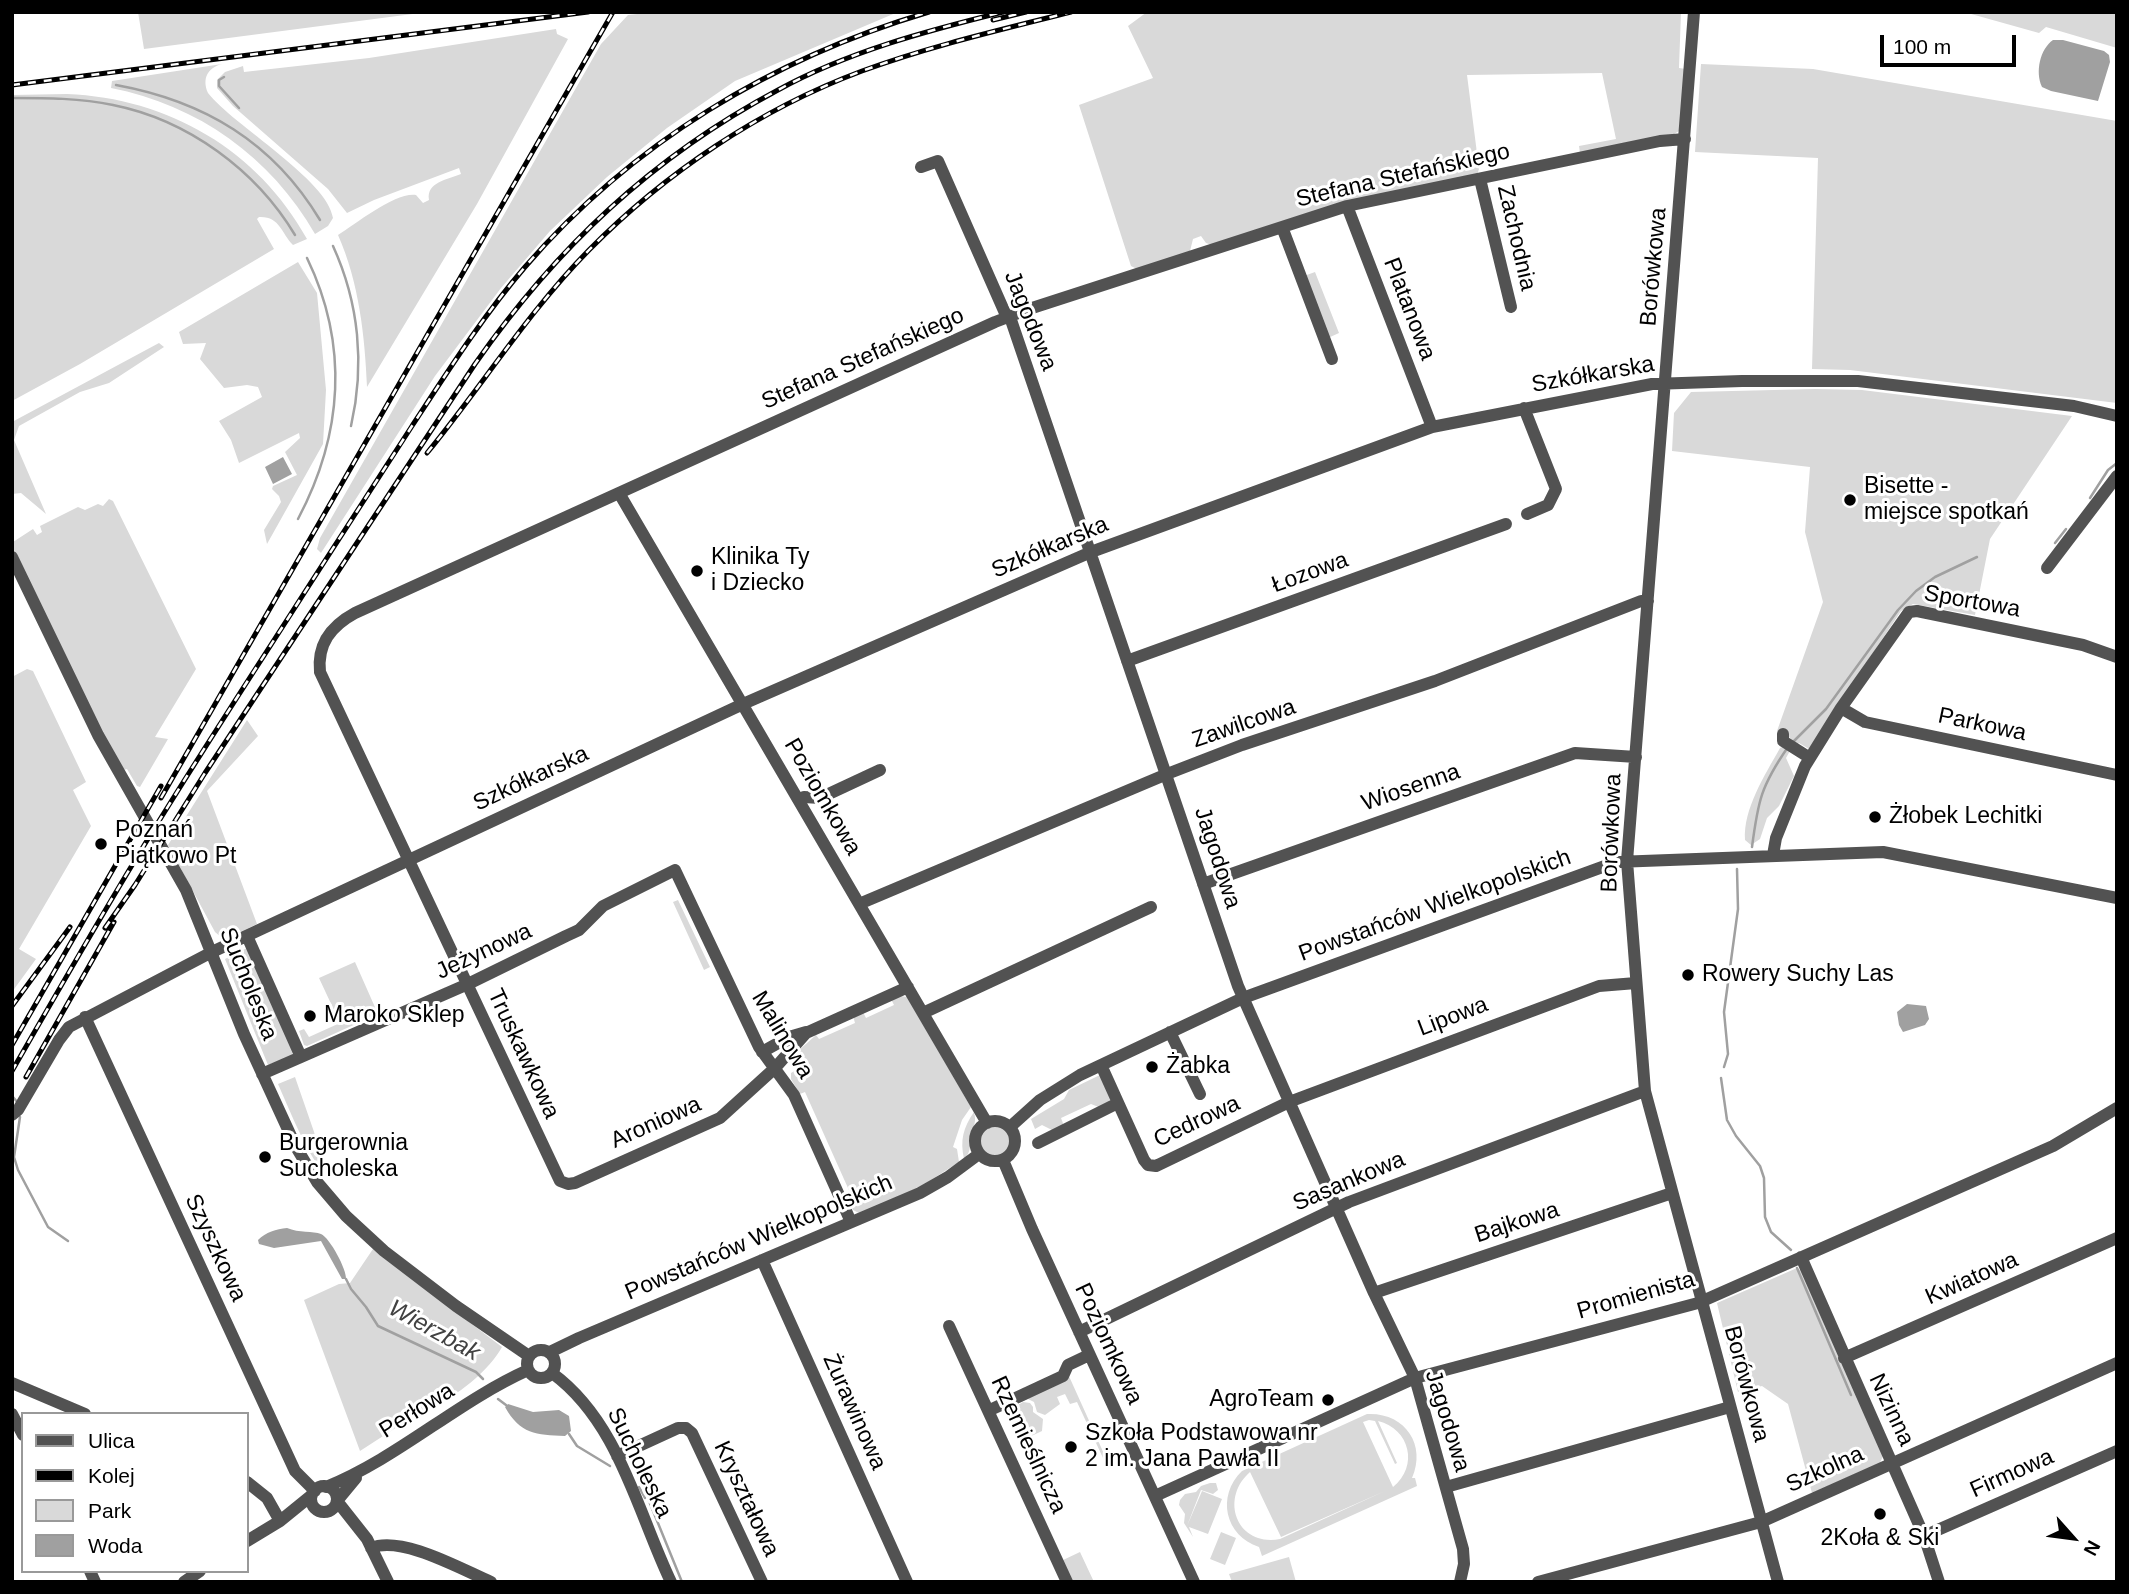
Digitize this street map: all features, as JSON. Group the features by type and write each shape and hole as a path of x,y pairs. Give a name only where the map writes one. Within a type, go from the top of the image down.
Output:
{"street":[{"name":"Borówkowa","path":"1694,12 1627,861 1645,1091 1777,1582"},
{"name":"Stefana Stefańskiego","path":"409,860 320,672 318,658 326,637 342,620 1009,316 1348,206 1652,143 1685,139"},
{"name":"Jagodowa","path":"920,167 938,160 1009,316 1243,998 1374,1293 1415,1378 1465,1559 1460,1582"},
{"name":"Zachodnia","path":"1480,179 1511,307"},
{"name":"Platanowa","path":"1348,206 1432,427"},
{"path":"1282,227 1332,359"},
{"name":"Szkółkarska","path":"12,1115 18,1110 69,1027 212,952 743,704 1091,552 1432,427 1666,383 1858,381 2074,405 2117,416"},
{"path":"1524,408 1556,488 1548,505 1527,514"},
{"path":"2047,568 2117,476"},
{"name":"Poziomkowa","path":"620,493 987,1123"},
{"name":"Łozowa","path":"1128,662 1506,524"},
{"name":"Sucholeska","path":"12,557 102,742 186,890 232,1006 306,1166 346,1216 410,1271 529,1356"},
{"name":"Zawilcowa","path":"859,904 1242,745 1435,681 1581,622 1648,601"},
{"name":"Sportowa","path":"1773,855 1776,838 1810,758 1904,617 1913,611 2083,645 2117,657"},
{"name":"Parkowa","path":"1841,708 1865,722 2117,775"},
{"path":"1788,741 1810,758"},
{"name":"Wiosenna","path":"1203,884 1575,753 1636,757"},
{"path":"807,813 820,798 880,770"},
{"path":"799,800 804,797 820,798"},
{"name":"Powstańców Wielkopolskich","path":"1010,1127 1052,1091 1243,998 1602,867 1627,861 1894,853 2117,898"},
{"name":"Truskawkowa","path":"409,860 560,1181 568,1184"},
{"name":"Jeżynowa","path":"262,1074 468,984 579,930 603,906 675,870"},
{"name":"Malinowa","path":"675,870 734,999 762,1052 794,1095 851,1222"},
{"path":"923,1013 1151,907"},
{"path":"247,936 301,1057"},
{"name":"Lipowa","path":"1289,1102 1599,986 1636,983"},
{"name":"Aroniowa","path":"762,1052 789,1037 908,987"},
{"name":"Szyszkowa","path":"85,1017 295,1471 318,1491"},
{"name":"Aroniowa","path":"568,1184 720,1118 813,1029"},
{"path":"1170,1032 1200,1094"},
{"name":"Cedrowa","path":"1101,1065 1148,1165 1156,1166 1289,1102"},
{"name":"Sasankowa","path":"1079,1332 1337,1208 1645,1091"},
{"path":"1038,1143 1118,1103"},
{"name":"Promienista","path":"1155,1496 1415,1378 1702,1301 2044,1150 2117,1108"},
{"path":"1002,1122 1010,1127 1016,1139 1009,1156 993,1161 979,1154 976,1137 987,1123 1002,1122"},
{"name":"Powstańców Wielkopolskich","path":"550,1352 927,1189 979,1154"},
{"name":"Poziomkowa","path":"1003,1160 1194,1582"},
{"name":"Bajkowa","path":"1374,1293 1672,1194"},
{"name":"Kwiatowa","path":"1844,1358 2117,1238"},
{"name":"Nizinna","path":"1801,1257 1924,1536 1938,1582"},
{"name":"Żurawinowa","path":"762,1260 907,1582"},
{"name":"Rzemieślnicza","path":"949,1326 1067,1582"},
{"path":"539,1349 550,1352 556,1363 552,1373 539,1378 528,1370 529,1356 539,1349"},
{"path":"990,1410 1063,1376 1068,1365 1089,1354"},
{"name":"Szkolna","path":"1538,1582 1761,1522 2117,1363"},
{"name":"Perłowa","path":"248,1540 280,1521 318,1491 366,1468 503,1381 528,1370"},
{"name":"Sucholeska","path":"552,1373 587,1406 605,1431 671,1582"},
{"path":"12,1384 80,1412"},
{"path":"1446,1488 1730,1408"},
{"path":"12,1414 21,1431"},
{"name":"Kryształowa","path":"617,1456 678,1428 686,1428 692,1433 762,1582"},
{"name":"Firmowa","path":"1924,1536 2117,1451"},
{"name":"Perłowa","path":"337,1501 346,1487 366,1468"},
{"path":"248,1483 267,1499 280,1521"},
{"path":"360,1531 321,1511 312,1503 318,1491 333,1490 337,1501 360,1531 371,1548 388,1582"},
{"path":"321,1511 333,1509 337,1501"},
{"name":"Perłowa","path":"280,1521 321,1511"},
{"path":"371,1548 379,1545 402,1545 491,1582"}],"green space":[{"path":"138,12 428,12 144,49"},
{"path":"655,12 898,12 735,81 667,128 607,177 550,231 501,288 435,376 321,553 317,549 320,538 601,44 628,15"},
{"path":"1147,12 1681,12 1679,68 1686,69 1679,131 1580,153 1579,146 1616,139 1602,73 1467,75 1479,169 1477,175 1212,245 1206,243 1201,236 1193,239 1190,251 1137,269 1131,266 1079,105 1153,78 1128,26"},
{"path":"1964,12 2117,12 2117,48 2046,27 2039,33"},
{"path":"556,29 557,34 568,39 477,204 367,387 360,310 338,235 397,198 416,195 423,203 429,200 434,185 461,174 459,168 347,213 328,189 233,106 217,88 217,80 225,72 243,66 244,72 369,58"},
{"path":"222,64 207,75 208,93 315,187 327,203 333,218 328,226 315,234 277,181 254,158 229,139 202,121 173,107 111,88 112,81"},
{"path":"1701,64 1813,69 2117,121 2117,403 1850,370 1812,369 1818,158 1695,152"},
{"path":"67,94 140,106 174,118 206,135 236,155 263,179 287,207 307,239 293,245 276,222 259,217 257,219 274,249 80,364 12,401 12,95"},
{"path":"298,262 317,293 326,390 323,444 267,544 264,530 281,502 272,489 273,486 297,475 285,452 300,438 299,433 239,463 231,440 219,421 262,397 258,387 247,385 224,388 200,359 206,343 183,344 179,332"},
{"path":"1315,272 1339,333 1328,338 1304,276"},
{"path":"159,343 164,347 109,383 80,392 19,426 14,440 46,514 21,493 12,494 12,422"},
{"path":"1862,390 2072,416 1990,539 1975,615 1913,604 1901,611 1809,749 1799,743 1797,745 1786,734 1777,731 1823,602 1805,532 1810,467 1672,451 1674,413 1691,392"},
{"path":"109,499 113,501 196,669 155,737 168,739 140,787 127,769 123,770 105,738 13,548 13,542 33,529 37,535 42,532 40,526 78,507 85,510 98,504 103,506"},
{"path":"27,669 33,671 86,782 73,790 91,826 19,949 36,959 12,992 12,677"},
{"path":"247,720 258,736 207,791 257,924 222,938 215,932 168,845"},
{"path":"1785,746 1791,749 1786,758 1794,776 1779,806 1767,818 1760,839 1751,845 1745,840 1745,828 1751,804 1780,748"},
{"path":"678,900 710,967 704,970 673,902"},
{"path":"247,948 293,1052 292,1056 268,1065 225,959"},
{"path":"355,962 378,1014 304,1045 299,1031 304,1029 309,1037 340,1023 319,978"},
{"path":"907,997 971,1107 962,1120 953,1147 957,1149 959,1162 920,1187 860,1213 846,1200 852,1197 805,1092 800,1094 791,1079 791,1073 799,1068 802,1061 796,1057 797,1052 816,1035 819,1039 855,1023 853,1016 863,1012 866,1018 894,1005 891,999"},
{"path":"1100,1075 1111,1098 1107,1105 1101,1108 1091,1104 1061,1118 1064,1126 1054,1131 1042,1125 1035,1129 1031,1119 1064,1099 1069,1090"},
{"path":"295,1077 330,1178 308,1150 278,1084"},
{"path":"974,1112 975,1122 969,1151 964,1159 963,1134"},
{"path":"995,1126 1006,1130 1010,1141 1006,1152 995,1156 984,1152 980,1141 984,1130"},
{"path":"373,1249 502,1347 490,1364 461,1390 431,1405 360,1451 304,1300 339,1284 350,1283"},
{"path":"1797,1268 1802,1271 1883,1456 1880,1463 1812,1493 1788,1404 1762,1386 1738,1392 1717,1303"},
{"path":"1068,1374 1105,1456 1103,1458 1077,1402 1070,1404 1065,1394 1057,1397 1060,1404 1045,1415 1037,1412 1034,1402 1028,1399 1014,1405 1011,1414 1024,1441 1019,1443 1002,1407"},
{"path":"1023,1402 1030,1403 1033,1412 1043,1419 1042,1431 1025,1439 1013,1411"},
{"path":"1367,1414 1380,1415 1392,1418 1409,1432 1416,1453 1412,1478 1415,1478 1417,1486 1262,1556 1259,1547 1238,1534 1228,1514 1229,1492 1242,1471","holes":["1375,1421 1395,1464 1397,1463 1378,1421 1389,1425 1404,1440 1408,1459 1406,1469 1393,1487 1363,1422","1250,1472 1281,1537 1385,1491 1280,1539 1265,1540 1253,1536 1237,1519 1236,1495"]},
{"path":"1216,1483 1218,1490 1213,1494 1201,1490 1187,1526 1202,1491 1222,1499 1208,1534 1189,1527 1193,1537 1184,1523 1185,1514 1179,1505 1180,1500 1185,1494 1196,1492 1201,1486"},
{"path":"1221,1532 1236,1538 1225,1565 1210,1559"},
{"path":"1080,1552 1094,1582 1071,1582 1061,1561"},
{"path":"1289,1557 1296,1582 1232,1582 1229,1574"}],"water":[{"path":"2053,40 2063,40 2104,51 2109,55 2110,62 2098,101 2042,87 2040,61"},
{"path":"283,457 292,474 273,484 265,467"},
{"path":"1907,1004 1926,1006 1929,1019 1925,1025 1903,1032 1897,1012"},
{"path":"287,1228 318,1233 325,1237 341,1262 346,1279 342,1279 321,1241 274,1248 259,1244 258,1240 264,1235"},
{"path":"508,1404 533,1412 559,1410 569,1416 571,1431 565,1436 546,1435 523,1428 505,1407"}],"waterway":[{"path":"224,77 219,80 219,86 239,108"},
{"path":"116,85 178,102 233,129 281,168 320,220"},
{"path":"12,98 101,103 141,112 168,123 218,151 240,169 261,189 295,235"},
{"path":"333,246 349,290 357,334 358,380 351,426"},
{"path":"298,519 324,455 332,422 335,389 330,324 321,291 307,258"},
{"path":"2090,498 2108,470 2117,463"},
{"path":"2055,543 2066,529"},
{"path":"1793,742 1826,709 1898,610 1916,591 1935,577 1977,557"},
{"path":"1752,847 1762,794 1788,747"},
{"path":"1724,1067 1728,1054 1724,1012 1738,909 1737,869"},
{"path":"1721,1078 1727,1120 1760,1166 1764,1178 1765,1217 1771,1232 1791,1250"},
{"name":"Wierzbak","path":"13,1097 18,1103"},
{"name":"Wierzbak","path":"20,1117 14,1157 18,1170 48,1227 68,1241"},
{"path":"1797,1268 1851,1395"},
{"name":"Wierzbak","path":"346,1279 378,1326 476,1372 483,1379"},
{"name":"Wierzbak","path":"498,1399 506,1405"},
{"name":"Wierzbak","path":"569,1434 577,1446 610,1466"},
{"name":"Wierzbak","path":"639,1487 645,1498"},
{"name":"Wierzbak","path":"649,1501 682,1582"}],"railway":[{"path":"12,85 588,12"},
{"path":"161,798 613,12"},
{"path":"12,1071 210,739 452,364 525,267 567,222 611,181 709,110 761,80 815,54 871,31 929,12"},
{"path":"105,928 475,364 506,322 573,244 648,176 689,145 778,90 831,64 859,54 916,35 1003,12"},
{"path":"993,20 1026,12"},
{"path":"427,453 525,324 589,250 649,195 716,146 787,104 862,71 939,46 1071,12"},
{"path":"12,1045 161,786"},
{"path":"26,1077 114,922"},
{"path":"12,1006 70,927"}],"place":[{"name":"Bisette - miejsce spotkań","path":"1850,500"},
{"name":"Klinika Ty i Dziecko","path":"697,571"},
{"name":"Żłobek Lechitki","path":"1875,817"},
{"name":"Poznań Piątkowo Pt","path":"101,844"},
{"name":"Rowery Suchy Las","path":"1688,975"},
{"name":"Maroko Sklep","path":"310,1016"},
{"name":"Żabka","path":"1152,1067"},
{"name":"Burgerownia Sucholeska","path":"265,1157"},
{"name":"AgroTeam","path":"1328,1400"},
{"name":"Szkoła Podstawowa nr 2 im. Jana Pawła II","path":"1071,1447"},
{"name":"2Koła & Ski","path":"1880,1514"}]}
